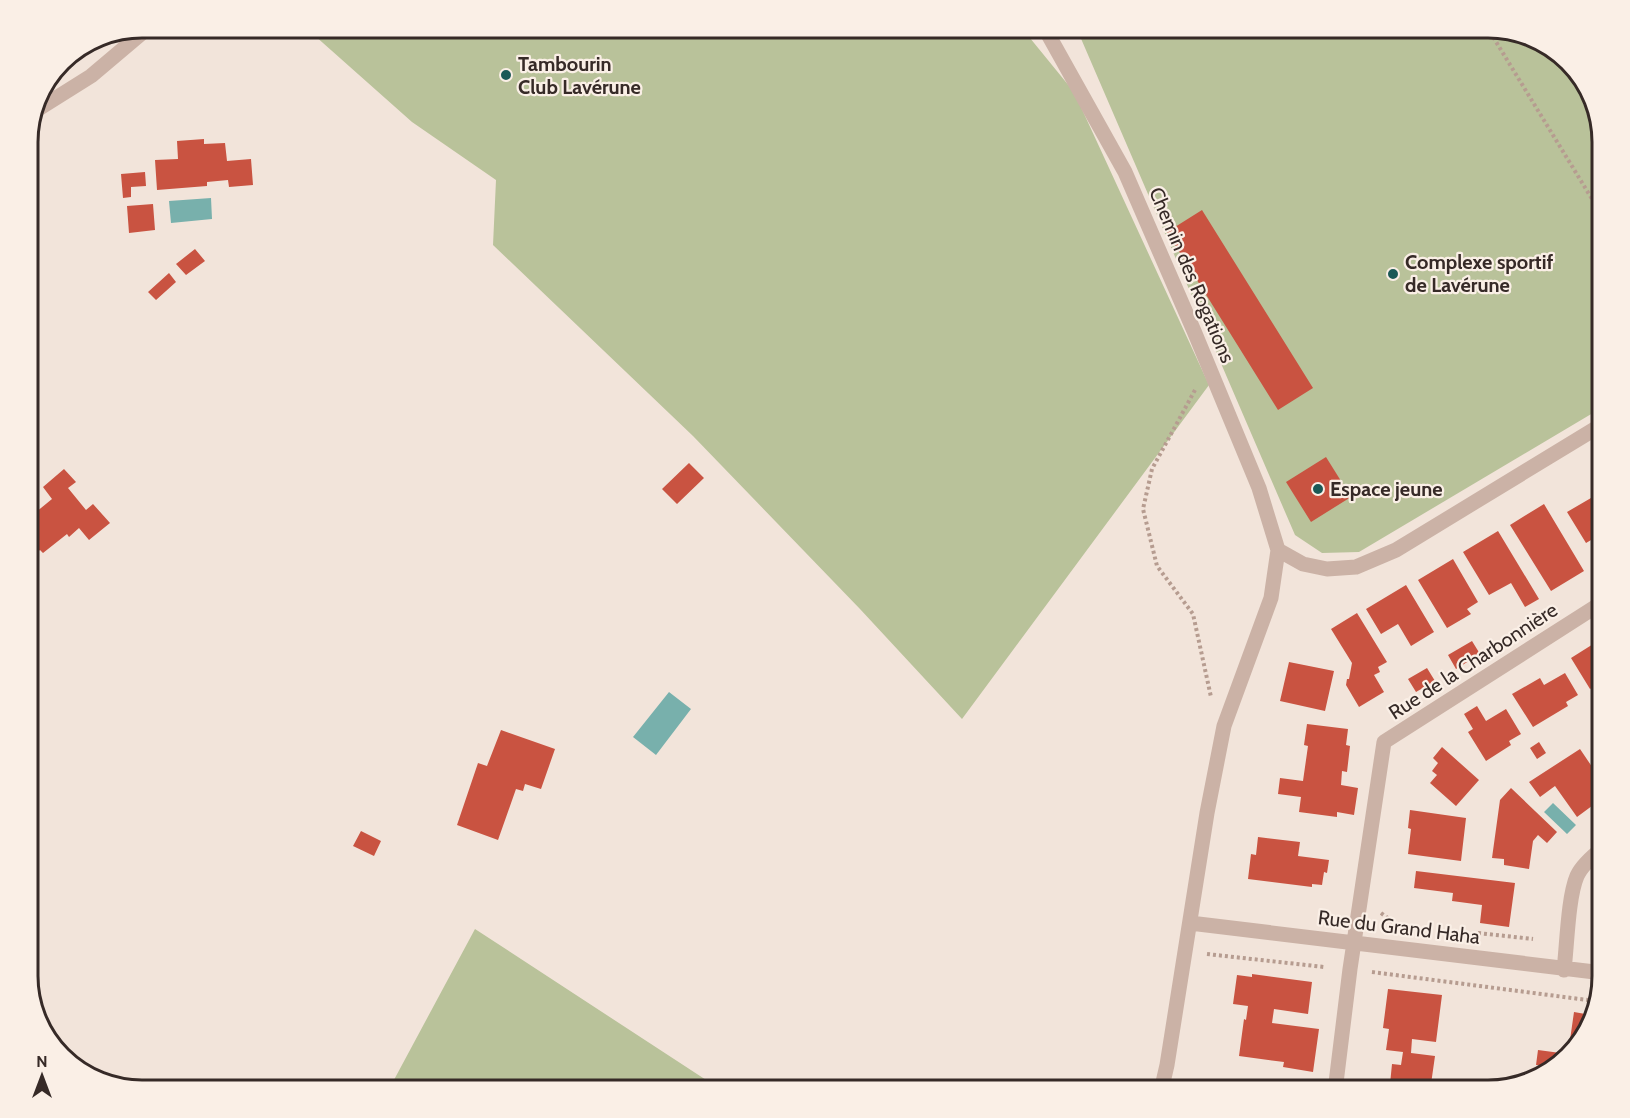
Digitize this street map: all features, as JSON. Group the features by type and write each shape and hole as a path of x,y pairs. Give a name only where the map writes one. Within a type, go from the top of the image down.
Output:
{"street":[{"name":"Chemin des Rogations","path":"1050,38 1125,172 1259,488 1278,550"},
{"path":"44,105 91,76 135,39"},
{"path":"1163,1080 1186,952 1207,813 1224,726 1271,598 1278,550 1303,564 1328,569 1356,567 1396,550 1592,431"},
{"name":"Rue de la Charbonnière","path":"1336,1080 1384,742 1592,609"},
{"path":"1564,970 1574,888 1578,873 1592,857"},
{"name":"Rue du Grand Haha","path":"1190,923 1592,973"}],"path":[{"path":"1494,38 1592,199"},
{"path":"1195,381 1196,391 1152,470 1143,509 1157,566 1193,614 1211,697 1228,715"},
{"path":"1378,911 1395,924 1406,926"},
{"path":"1476,933 1533,939"},
{"path":"1186,952 1324,967"},
{"path":"1371,972 1590,1000"}],"green space":[{"path":"317,38 1030,38 1074,92 1209,385 962,719 860,609 693,436 493,245 496,180 412,122"},
{"name":"Complexe sportif de Lavérune","path":"1081,38 1502,38 1528,45 1546,55 1567,73 1582,96 1590,121 1592,142 1592,414 1359,552 1322,553 1295,535"},
{"path":"475,929 706,1080 394,1080"}],"water":[{"path":"211,198 212,219 171,223 169,201"},
{"path":"669,692 691,709 656,755 633,737"},
{"path":"1553,803 1576,825 1567,834 1544,812"}],"building":[{"path":"204,139 204,144 225,143 227,161 251,159 253,185 229,187 228,180 207,182 207,186 157,190 155,160 178,159 177,141"},
{"path":"145,172 146,186 131,187 131,197 123,198 121,174"},
{"path":"153,204 155,230 129,233 127,206"},
{"path":"1202,210 1313,388 1278,410 1167,232"},
{"path":"195,249 205,261 186,275 176,264"},
{"path":"169,273 176,282 156,300 148,292"},
{"name":"Espace jeune","path":"1326,457 1351,497 1311,522 1286,482"},
{"path":"689,463 704,478 677,504 662,489"},
{"path":"64,469 76,482 68,488 86,510 93,504 110,523 89,540 79,528 69,537 67,534 43,553 40,550 38,552 38,510 52,499 43,487"},
{"path":"1592,497 1592,539 1586,543 1567,512"},
{"path":"1544,504 1584,571 1551,591 1510,525"},
{"path":"1498,531 1539,599 1525,607 1511,583 1489,595 1463,552"},
{"path":"1453,559 1478,602 1467,609 1471,614 1447,628 1418,580"},
{"path":"1406,585 1434,632 1411,646 1398,624 1381,634 1366,609"},
{"path":"1357,613 1387,662 1378,667 1380,672 1374,675 1384,692 1359,707 1346,685 1352,663 1331,629"},
{"path":"1472,641 1480,654 1456,669 1448,655"},
{"path":"1592,645 1592,688 1590,689 1571,658"},
{"path":"1289,662 1334,671 1325,711 1280,701"},
{"path":"1427,668 1435,681 1416,692 1408,679"},
{"path":"1565,673 1578,695 1566,702 1568,706 1533,727 1512,694 1540,678 1544,685"},
{"path":"1477,706 1486,721 1506,709 1521,734 1509,741 1511,745 1486,761 1468,732 1473,729 1464,714"},
{"path":"1307,724 1348,729 1346,745 1350,746 1347,772 1342,771 1341,785 1358,788 1354,815 1337,812 1337,817 1299,812 1301,797 1278,794 1280,778 1303,781 1308,746 1304,745"},
{"path":"501,730 555,749 541,789 525,784 523,791 516,789 498,840 457,825 478,763 487,766"},
{"path":"1539,742 1546,753 1537,759 1530,748"},
{"path":"1442,747 1479,780 1456,806 1430,783 1437,775 1432,771 1438,763 1433,758"},
{"path":"1580,749 1592,767 1592,806 1577,817 1555,786 1540,797 1529,782"},
{"path":"1511,788 1557,832 1547,843 1538,835 1533,841 1529,869 1504,865 1504,859 1492,858 1500,800"},
{"path":"1410,810 1466,818 1461,861 1408,854 1411,829 1408,828"},
{"path":"361,831 381,841 374,856 353,846"},
{"path":"1258,837 1300,842 1298,856 1329,860 1322,885 1312,884 1312,887 1248,879 1251,854 1256,855"},
{"path":"1416,871 1515,883 1509,927 1480,923 1482,905 1452,901 1453,893 1414,888"},
{"path":"1252,974 1312,982 1308,1014 1274,1009 1272,1023 1319,1029 1313,1072 1283,1067 1284,1062 1239,1056 1248,1006 1233,1004 1237,975 1252,977"},
{"path":"1388,989 1442,995 1436,1042 1412,1039 1411,1053 1435,1056 1432,1080 1390,1080 1392,1064 1401,1065 1403,1052 1386,1050 1389,1029 1383,1028"},
{"path":"1574,1012 1585,1014 1582,1022 1570,1041"},
{"path":"1538,1050 1559,1053 1542,1065 1536,1065"}],"place":[{"name":"Tambourin Club Lavérune","path":"506,75"},
{"name":"Complexe sportif de Lavérune","path":"1393,274"},
{"name":"Espace jeune","path":"1318,489"}]}
